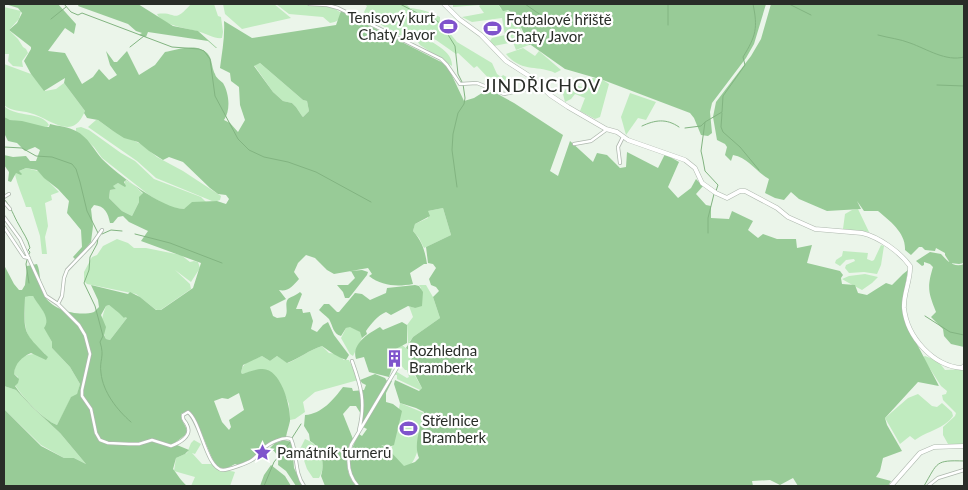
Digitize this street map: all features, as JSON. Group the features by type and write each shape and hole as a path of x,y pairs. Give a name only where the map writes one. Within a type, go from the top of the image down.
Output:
{"street":[{"path":"309,4 338,8 440,59 447,65 460,84 477,84 504,94 542,86"},
{"path":"444,4 459,19 481,34 506,61 542,86 550,95 628,140 685,160 695,168 702,183 725,197 745,191 777,208 788,218 815,228 862,233 884,242 910,266 904,308 911,330 922,348 931,357 942,362 958,368 964,366"},
{"path":"574,144 591,142 608,129"},
{"path":"620,163 618,147 623,137"},
{"path":"4,197 9,194"},
{"path":"4,202 10,209"},
{"path":"4,217 20,239 46,296 58,304 79,325 88,343 90,354 82,396 90,408 96,433 100,440 108,443 129,444 139,444 152,440 171,446 188,433 188,426 182,417 182,415 188,412 195,418 201,438 214,465 220,470 226,470 253,460 263,449 283,438 291,439 298,475 304,486"},
{"path":"4,227 24,257 29,258"},
{"path":"58,304 62,296 67,270 93,243 102,230"},
{"path":"352,360 363,393 359,432"},
{"path":"358,486 350,474 348,459 351,445 398,366"},
{"path":"891,486 920,453 934,447 964,446"},
{"path":"928,486 938,478 964,470"}],"green space":[{"path":"5,4 58,4 76,24 74,34 65,28 48,51 65,53 82,84 93,77 99,69 109,80 117,75 110,65 106,51 114,62 117,62 127,51 139,75 155,65 165,52 183,48 196,48 204,51 210,56 213,70 227,92 228,111 224,120 230,123 238,132 245,120 240,105 239,87 231,81 230,73 220,68 224,39 224,21 252,38 336,25 341,11 447,65 464,101 482,93 494,92 563,135 550,171 558,176 570,141 593,162 597,153 607,155 620,168 626,167 627,152 658,168 665,154 679,162 668,187 678,198 691,188 696,179 703,186 696,194 706,205 711,206 711,218 729,219 732,211 753,221 748,230 758,238 763,234 777,239 796,239 797,248 812,245 807,263 840,271 843,275 841,278 842,284 855,285 858,293 867,295 886,283 892,285 908,270 904,293 908,327 939,386 918,382 885,418 902,451 883,458 880,471 876,477 891,481 888,486 798,486 793,478 780,485 770,480 752,481 753,486 360,486 351,474 350,454 359,434 362,436 367,429 363,427 390,380 392,381 386,393 386,402 393,404 402,411 394,445 389,447 381,445 388,449 404,466 415,462 419,458 417,441 424,412 400,403 394,384 395,380 419,391 422,388 409,363 412,353 406,348 413,337 440,318 433,297 439,291 431,285 429,279 436,268 433,264 428,263 426,247 451,235 443,208 428,211 430,216 415,224 413,231 423,246 427,264 410,273 413,284 384,284 369,276 372,274 368,268 334,274 315,258 306,255 298,263 294,272 299,279 288,289 279,290 286,299 270,307 273,316 277,318 285,317 288,299 300,292 302,294 296,309 302,309 303,313 310,312 313,321 311,329 317,332 328,322 334,335 349,355 346,360 322,346 287,363 277,356 270,361 262,356 243,365 242,374 262,369 269,370 275,375 284,389 290,415 286,437 263,447 252,459 226,469 217,467 199,427 187,411 181,414 181,418 187,431 176,442 177,445 189,450 176,458 173,469 187,486 4,486 4,409 41,446 64,458 74,458 86,464 60,433 32,407 16,390 4,386 4,265 14,284 19,290 22,290 25,285 27,266 37,264 42,291 48,300 53,305 66,311 81,314 94,312 99,307 91,285 128,294 130,292 140,297 156,310 161,310 193,288 201,263 141,241 148,231 129,222 123,216 110,223 105,211 101,207 94,205 91,209 93,226 91,242 76,260 73,257 82,247 81,230 67,213 69,201 37,170 26,168 19,171 21,175 16,173 11,182 8,181 9,172 4,165 4,155 13,157 26,156 30,161 36,161 40,150 35,147 25,151 17,143 8,141 4,133 4,117 10,120 46,127 49,127 50,124 76,131 118,173 141,190 164,203 184,209 192,202 217,201 226,204 229,199 226,195 218,194 210,188 183,162 169,157 163,160 138,142 124,138 98,120 87,118 84,113 85,111 64,83 65,78 44,91 24,61 31,47 9,30 17,23 22,13 18,8","holes":["260,63 303,100 307,101 309,111 303,117 292,103 283,101 273,92 254,66","126,180 143,193 139,197 139,202 132,216 122,211 109,198 110,190 116,189 113,186 118,183 125,187 124,182","33,296 45,316 46,324 44,328 52,342 52,348 70,367 80,384 77,394 71,397 57,425 34,408 15,386 19,379 14,374 15,370 17,364 22,359 31,353 46,360 48,357 33,342 26,331 25,297","109,305 124,318 127,318 110,340 106,339 104,335 106,327 101,315 106,306","239,393 244,410 229,420 231,427 229,430 222,422 214,401 222,398 228,399"]},
{"path":"79,4 138,4 173,26 198,31 217,48 208,41 148,32 146,37 139,35 142,33 136,31 128,24 78,6"},
{"path":"191,4 214,4 218,16 221,17 222,38 170,24 157,14 177,16"},
{"path":"223,4 274,4 291,18 242,29 225,14"},
{"path":"276,4 320,5 336,9 341,13 338,20 330,23 323,17 289,14"},
{"path":"364,4 406,4 410,8 440,17 440,21 457,42 492,63 497,74 501,77 503,75 510,79 494,84 477,66 474,68 458,53 456,54 436,40 415,31 448,54 452,66 420,45 415,38 395,34 377,22 358,17 362,16 367,6"},
{"path":"453,4 498,4 501,9 510,11 517,16 521,23 521,32 512,37 525,34 529,45 516,50 511,37 509,43 494,46 490,41 492,38 505,35 502,18 472,22 462,17 484,13 480,5 453,7"},
{"path":"498,4 766,4 754,44 746,58 712,103 710,112 712,133 708,136 701,135 690,113 603,80 565,69 529,45 516,16 508,10 503,11"},
{"path":"771,4 964,4 964,263 950,263 945,253 936,248 935,251 919,247 911,255 905,250 903,238 892,223 878,211 864,211 857,201 861,209 827,211 799,199 791,192 784,200 775,198 765,193 769,179 743,159 733,155 731,161 725,155 727,147 717,140 713,117 716,102 751,56 761,39"},
{"path":"4,7 21,11 19,19 9,30 28,53 22,61 23,67 13,66 8,61 9,54 4,54"},
{"path":"523,48 535,56 539,51 561,70 555,73 524,66 512,60 506,54"},
{"path":"260,63 303,100 307,101 309,111 303,117 292,103 283,101 273,92 254,65"},
{"path":"4,64 31,74 45,91 56,89 64,83 85,111 81,119 71,127 63,127 35,114 13,110 4,105"},
{"path":"594,78 609,84 600,117 595,119 580,111 585,98 575,94 565,102 563,94 569,83 582,87 587,79"},
{"path":"630,93 656,102 646,120 638,118 626,135 621,117"},
{"path":"4,106 15,112 40,118 49,125 46,128 6,119 4,117"},
{"path":"96,120 113,131 141,144 157,157 183,171 221,196 220,200 212,201 156,178 137,161 88,127"},
{"path":"81,127 89,130 135,161 154,179 201,197 206,202 184,209 173,208 162,203 102,158 94,147 76,131 76,128"},
{"path":"26,168 38,171 59,192 51,195 52,200 45,203 48,226 45,237 47,254 42,254 40,236 31,207 26,207 15,176 15,173"},
{"path":"125,180 134,185 143,194 132,216 122,211 109,198 110,190 116,189 112,186 118,183 125,186"},
{"path":"443,208 451,235 424,248 413,231 415,224 428,218 428,211"},
{"path":"858,209 869,232 843,229 845,214"},
{"path":"117,239 128,243 134,248 146,248 181,255 190,262 198,262 200,268 191,282 175,270 190,284 191,289 159,311 136,294 87,284 84,281 84,272 92,257 97,255 103,246"},
{"path":"881,245 884,246 881,265 877,274 864,272 849,273 845,268 846,265 855,261 854,259 846,260 840,266 835,263 842,256 843,251 868,253 867,259 872,261"},
{"path":"930,252 941,254 954,264 964,264 964,347 951,344 944,336 943,329 931,317 936,312 929,289 933,267 924,262 922,266 916,261"},
{"path":"362,270 368,272 367,275 349,298 345,298 337,285 348,285 355,278 351,271"},
{"path":"865,274 878,277 862,290 842,279 849,276"},
{"path":"419,285 426,285 433,297 440,318 413,337 408,344 407,325 413,317 409,306 415,308 421,288"},
{"path":"419,286 423,292 422,306 415,308 408,306 391,315 386,312 383,313 377,317 366,331 367,334 362,338 360,332 350,327 346,328 341,336 338,335 329,319 319,310 324,304 329,304 339,312 355,293 362,294 370,300 386,293 387,288"},
{"path":"33,296 46,316 47,324 45,328 52,342 52,348 70,367 80,384 77,395 71,398 57,425 34,408 15,385 18,377 14,374 15,368 20,359 34,354 45,354 32,341 26,329 25,297"},
{"path":"109,305 127,318 110,340 106,339 102,322 106,306"},
{"path":"402,322 407,325 407,343 396,349 392,358 394,362 389,377 369,372 364,357 356,359 355,354 358,344 380,327 383,330"},
{"path":"350,326 363,336 353,356 341,338 346,328"},
{"path":"402,345 412,353 411,369 422,388 420,390 397,379 397,375 392,375 397,368 397,372 407,378 409,377 407,370 400,364 398,359 394,362 392,358 396,349"},
{"path":"322,346 329,353 337,354 344,360 349,360 358,380 315,392 303,402 305,412 295,419 290,420 289,404 279,381 262,369 242,374 241,372 246,363 262,356 270,361 277,356 288,363"},
{"path":"923,357 938,361 945,370 964,369 964,444 948,444 943,435 943,427 956,413 943,400 942,395 946,394 947,391 941,386 925,361"},
{"path":"375,374 385,378 387,381 361,428 361,414 356,406 350,406 343,414 353,439 348,451 347,463 349,475 356,486 325,486 321,476 322,456 310,441 309,434 304,426 305,415 322,409 332,401 343,387 352,388 353,391 364,390 366,385 360,380"},
{"path":"4,386 16,390 60,433 86,464 74,458 64,458 41,445 4,409"},
{"path":"918,394 932,406 937,407 942,403 952,412 953,416 940,427 915,440 910,436 900,444 885,418 908,398"},
{"name":"Střelnice Bramberk","path":"400,403 424,413 421,436 415,458 406,470 391,453"},
{"path":"305,439 315,445 321,455 323,467 319,478 313,478 307,469 300,449"},
{"path":"194,440 201,444 195,454 192,453 202,464 212,464 217,469 235,472 230,486 191,486 195,477 174,471 176,458 187,453"},
{"path":"284,440 292,442 294,468 303,486 296,486 286,471 278,465 277,455 270,448 275,443"},
{"path":"271,465 285,476 291,486 260,486 264,475"}],"waterway":[{"path":"64,4 71,12 78,15 82,13 172,47 204,51 210,59 215,96 238,139 249,150 264,157 288,162 316,172 371,202"},
{"path":"400,4 421,15 436,20 442,25 455,46 458,74 463,84 465,98 464,104 458,113 453,134 452,150 457,187"},
{"path":"525,4 555,25"},
{"path":"668,4 668,25"},
{"path":"716,191 718,185 705,171 701,151 705,122 722,112 723,96 745,65 743,57 755,32 753,4"},
{"path":"789,4 811,15"},
{"path":"51,19 66,7"},
{"path":"878,35 906,42 950,58 964,57"},
{"path":"130,47 144,36"},
{"path":"937,85 964,86"},
{"path":"722,113 721,127 723,132 740,147 759,170"},
{"path":"642,126 651,122 665,121 679,127"},
{"path":"685,128 701,126 705,122"},
{"path":"4,147 22,148 36,156 52,157 72,164 76,169 87,211 98,233"},
{"path":"708,233 708,218 714,194"},
{"path":"4,199 28,242 30,248 28,256"},
{"path":"102,234 111,230 122,231"},
{"path":"135,234 170,243 222,263"},
{"path":"98,238 90,257 89,270 84,283 95,306 103,336 100,342 102,351 102,380 116,406 131,422"},
{"path":"27,260 29,283"},
{"path":"925,316 950,332 964,335"},
{"path":"292,438 301,424"},
{"path":"264,486 274,462 291,441"},
{"path":"924,486 938,464 947,461 964,461"}],"place":[{"name":"Tenisový kurt Chaty Javor","path":"449,26"},
{"name":"Fotbalové hřiště Chaty Javor","path":"492,28"},
{"name":"Rozhledna Bramberk","path":"395,359"},
{"name":"Střelnice Bramberk","path":"408,429"},
{"name":"Památník turnerů","path":"263,452"}],"district":[{"name":"JINDŘICHOV","path":"542,85"}]}
